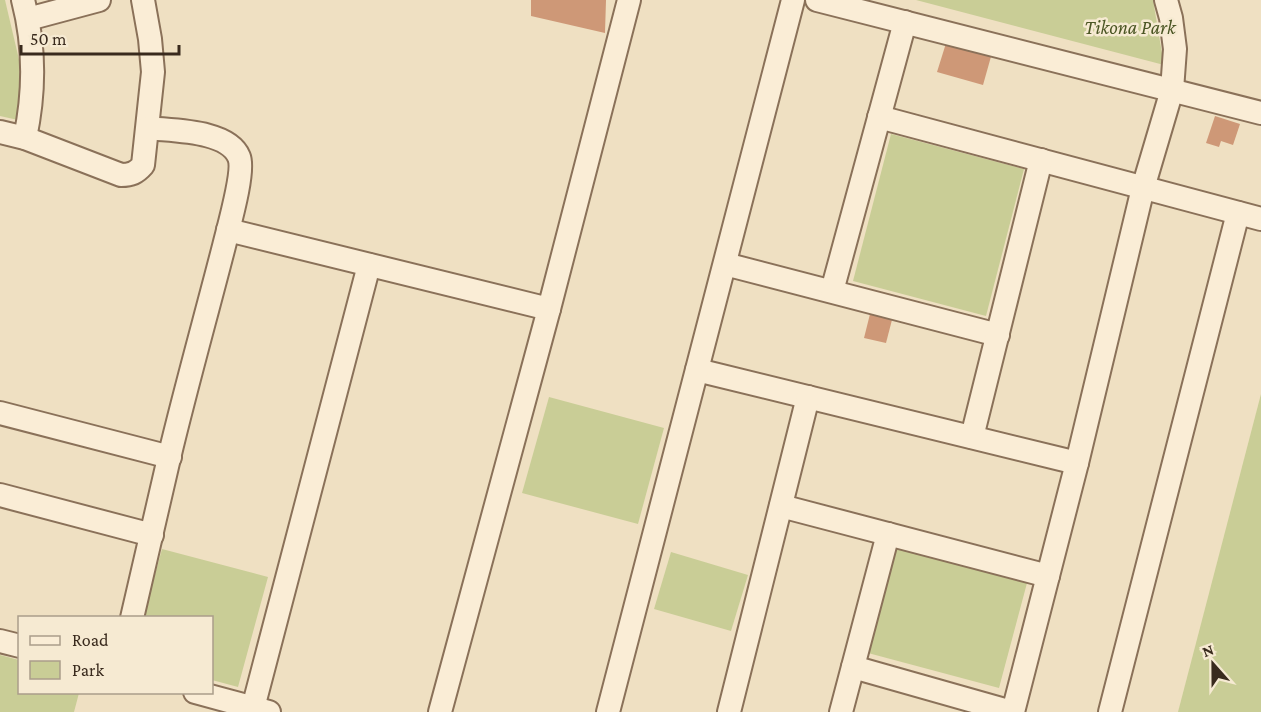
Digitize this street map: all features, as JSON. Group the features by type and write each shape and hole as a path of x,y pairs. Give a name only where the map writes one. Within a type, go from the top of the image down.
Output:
{"street":[{"path":"25,138 31,112 33,78 33,54 26,10 99,0"},
{"path":"0,132 25,138 121,176 138,171 143,165 153,72 143,0"},
{"path":"440,712 549,309 628,0"},
{"path":"608,712 793,0"},
{"path":"817,0 1261,113"},
{"path":"853,667 1012,712 1077,463 1143,188 1172,90 1175,49 1166,0"},
{"path":"832,291 905,22"},
{"path":"879,117 1261,219"},
{"path":"132,616 241,171 240,158 234,147 225,141 206,135 148,128"},
{"path":"972,437 1041,160"},
{"path":"1110,712 1238,213"},
{"path":"228,230 549,309"},
{"path":"724,264 998,335"},
{"path":"199,694 261,710 369,265"},
{"path":"697,370 1077,463"},
{"path":"729,712 808,397"},
{"path":"0,413 170,457"},
{"path":"0,495 152,535"},
{"path":"781,506 1048,576"},
{"path":"841,712 888,534"},
{"path":"0,641 18,646"}],"green space":[{"path":"0,0 5,0 21,68 18,120 0,116"},
{"name":"Tikona Park","path":"916,0 1153,0 1164,65"},
{"path":"891,134 1024,169 986,316 853,281"},
{"path":"1261,394 1261,712 1178,712"},
{"path":"549,397 664,428 638,524 522,493"},
{"path":"897,548 1027,583 999,688 868,653"},
{"path":"162,549 268,577 238,687 213,680 213,616 144,616"},
{"path":"671,552 748,575 731,631 654,609"},
{"path":"0,655 18,660 18,694 79,694 74,712 0,712"}],"building":[{"path":"531,0 606,0 605,33 531,16"},
{"path":"947,40 992,53 983,85 937,72"},
{"path":"1215,116 1240,124 1233,145 1221,141 1219,147 1206,143"},
{"path":"871,310 893,316 886,343 864,338"}]}
